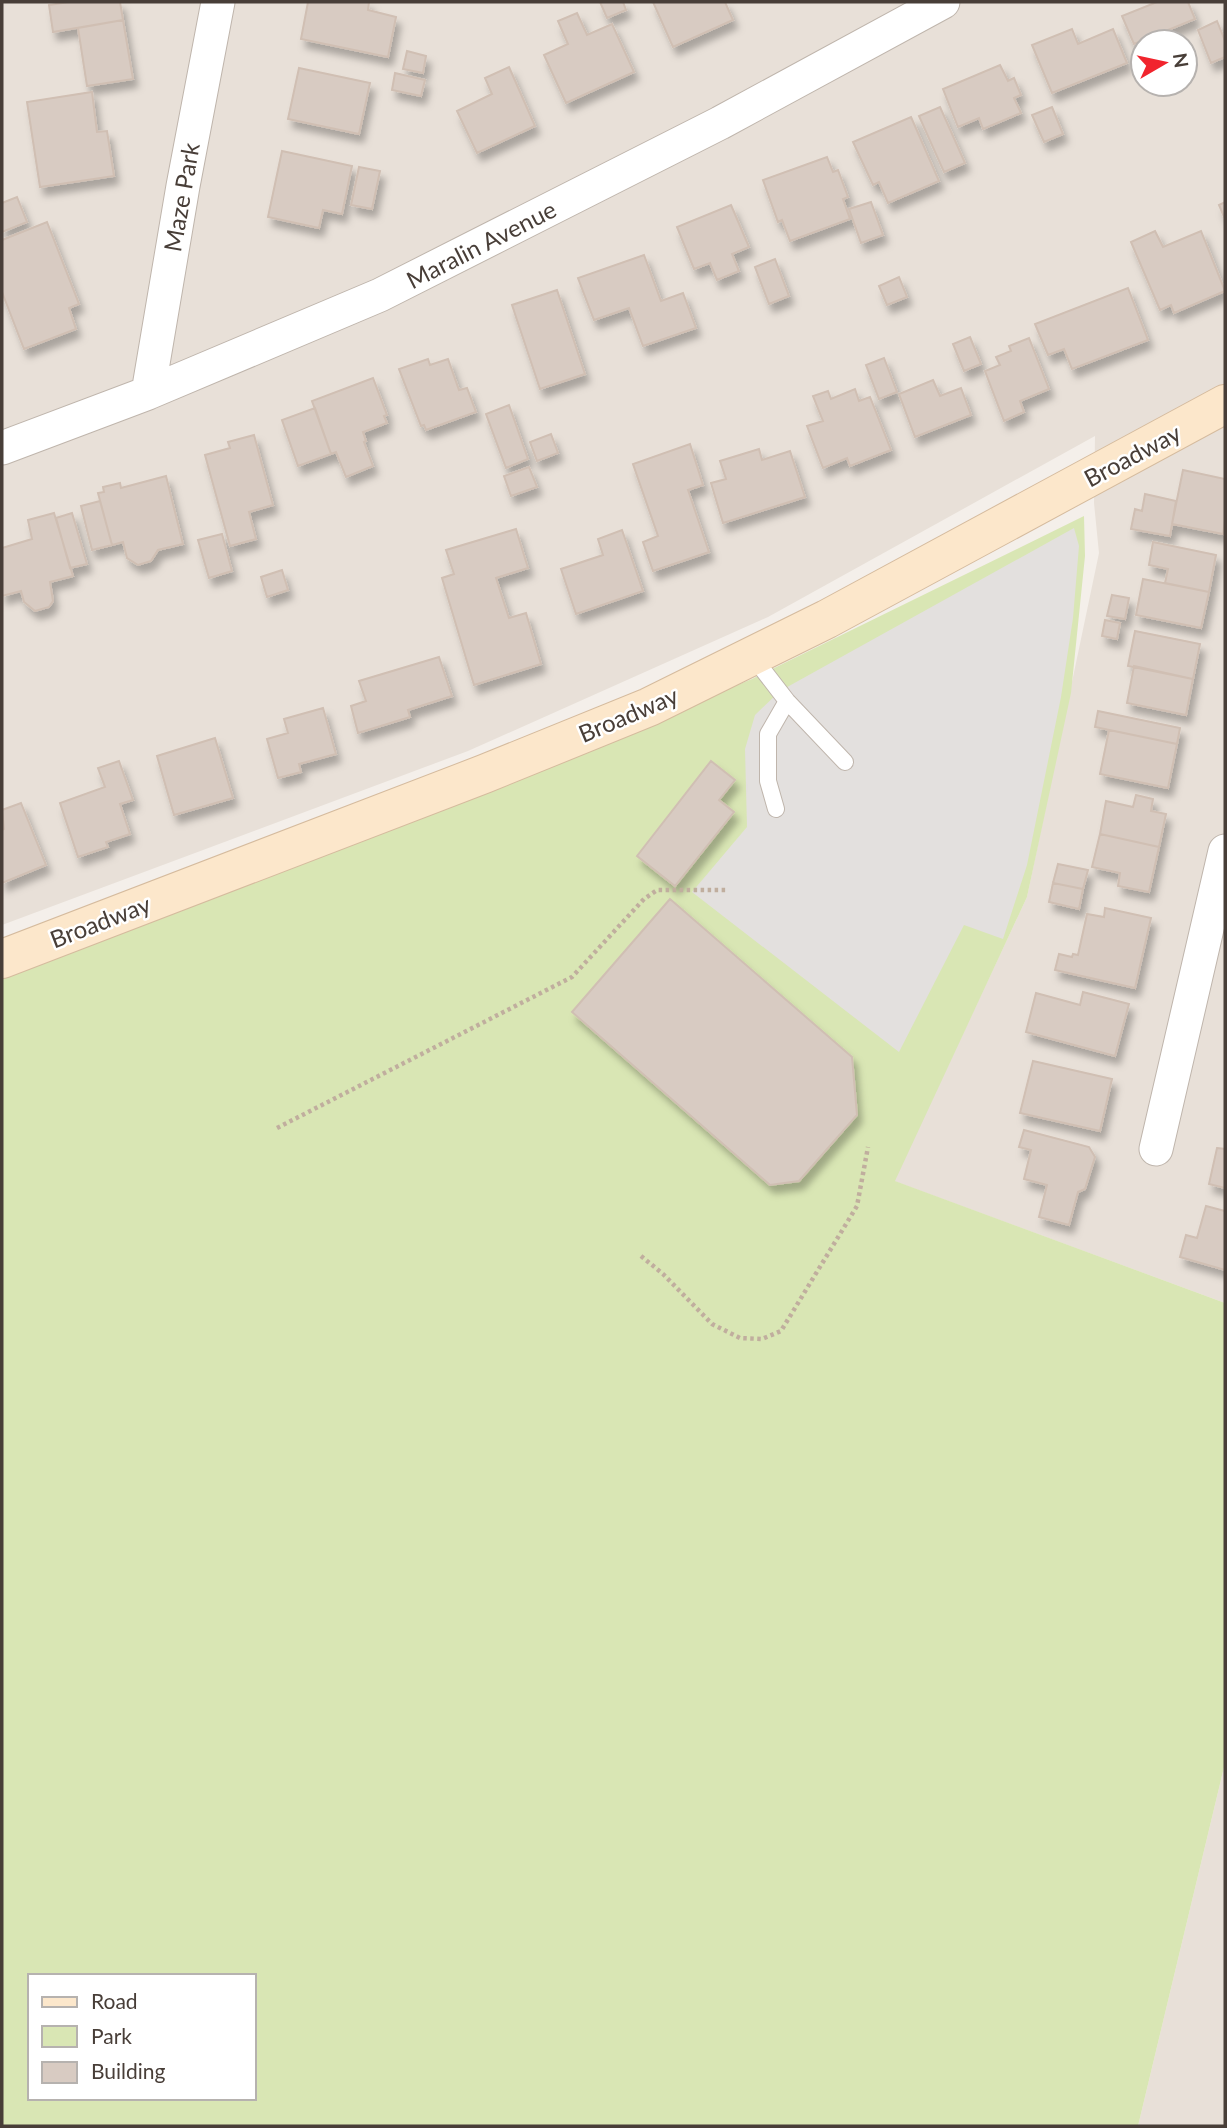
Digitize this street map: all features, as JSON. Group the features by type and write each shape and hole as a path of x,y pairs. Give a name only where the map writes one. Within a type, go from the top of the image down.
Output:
{"street":[{"name":"Maze Park","path":"148,393 218,2"},
{"name":"Maralin Avenue","path":"2,448 148,393 380,295 720,123 943,2"},
{"name":"Broadway","path":"2,959 496,769 649,707 753,657 1225,404"},
{"path":"1156,1149 1214,949 1225,851"}],"lane":[{"path":"753,657 787,701 845,762"},
{"path":"776,809 768,781 768,734 787,701"}],"path":[{"path":"277,1128 572,977 644,899 657,890 727,890"},
{"path":"641,1256 663,1274 712,1324 740,1338 761,1339 782,1331 857,1206 868,1147"}],"shaded area":[{"path":"2,2 1225,2 1225,1303 894,1181 1027,897 1099,553 1094,503 1095,436 768,617 468,751 2,925"},
{"path":"1074,528 1079,546 1073,618 1061,697 1027,865 1003,939 964,925 899,1052 692,892 747,827 745,749 755,715 780,691"},
{"path":"1225,1763 1225,2126 1138,2126"}],"green space":[{"path":"1084,516 1085,556 1071,693 1027,897 895,1181 1225,1303 1225,1763 1138,2126 2,2126 2,978 479,791 752,679"}],"building":[{"path":"69,2 120,2 123,20 53,32 49,5"},
{"path":"308,2 369,2 368,10 396,17 388,57 301,39"},
{"path":"600,2 623,2 626,10 607,18"},
{"path":"653,2 725,2 733,20 673,47"},
{"path":"1157,2 1188,2 1195,19 1173,28 1129,28 1129,32 1122,16"},
{"path":"577,13 587,35 612,24 634,72 566,103 544,55 568,44 558,21"},
{"path":"123,20 133,79 87,86 78,28"},
{"path":"1217,21 1225,41 1225,57 1211,63 1199,30"},
{"path":"1072,29 1078,44 1113,29 1127,63 1052,93 1032,45"},
{"path":"407,51 426,56 423,73 403,69"},
{"path":"1000,65 1008,81 1014,78 1021,95 1014,98 1021,113 983,129 979,118 958,127 943,89"},
{"path":"509,67 535,126 477,153 457,111 492,94 485,78"},
{"path":"299,68 370,83 359,134 288,119"},
{"path":"395,73 425,80 421,96 392,90"},
{"path":"92,92 97,132 107,131 114,176 40,187 27,102"},
{"path":"940,107 965,163 944,172 919,116"},
{"path":"1052,107 1063,134 1044,142 1032,115"},
{"path":"911,117 939,181 888,203 879,182 873,185 853,142"},
{"path":"282,151 352,166 342,214 323,210 319,228 268,217"},
{"path":"827,157 833,172 838,170 848,197 843,199 850,219 790,241 782,220 778,222 763,180"},
{"path":"359,167 380,171 372,209 351,205"},
{"path":"17,197 27,222 2,232 2,203"},
{"path":"871,202 883,235 861,243 849,209"},
{"path":"1225,202 1225,219 1219,205"},
{"path":"731,205 749,247 732,254 739,271 717,280 710,263 694,269 677,227"},
{"path":"47,222 79,304 69,308 76,329 24,349 2,292 2,240"},
{"path":"1155,231 1163,247 1201,231 1225,291 1174,313 1171,305 1160,310 1131,242"},
{"path":"644,255 661,301 683,293 696,328 643,346 629,308 594,320 578,278"},
{"path":"775,259 789,296 769,304 755,267"},
{"path":"899,277 907,297 887,305 879,286"},
{"path":"1128,288 1148,340 1072,369 1064,349 1048,355 1035,324"},
{"path":"557,290 585,374 540,389 512,305"},
{"path":"970,337 981,364 964,371 953,344"},
{"path":"1029,338 1049,389 1020,401 1024,412 1004,421 985,371 1000,365 996,357 1011,351 1009,346"},
{"path":"884,358 897,392 879,399 866,365"},
{"path":"428,359 430,365 448,359 459,390 467,388 476,412 426,430 424,425 421,426 399,369"},
{"path":"373,378 387,415 384,416 387,423 363,432 373,466 346,477 336,452 331,454 312,401"},
{"path":"933,380 940,396 961,388 971,415 915,437 899,394"},
{"path":"855,389 859,401 870,397 891,450 850,466 847,458 823,468 807,426 823,421 813,396 828,391 831,399"},
{"path":"509,405 528,459 506,468 486,414"},
{"path":"315,408 331,454 298,466 282,420"},
{"path":"551,434 558,453 537,461 530,442"},
{"path":"254,435 273,505 249,512 256,539 230,546 205,455 230,448 228,442"},
{"path":"690,444 703,485 688,490 709,552 653,571 643,542 658,536 633,464"},
{"path":"759,449 762,460 790,451 805,497 723,523 711,483 726,479 720,461"},
{"path":"529,467 537,487 511,496 504,476"},
{"path":"1183,470 1225,479 1223,534 1172,524"},
{"path":"166,476 183,544 158,550 151,561 138,565 127,558 123,542 112,545 98,493 104,492 103,487 120,483 121,488"},
{"path":"1145,494 1176,501 1170,536 1131,529 1135,509 1142,511"},
{"path":"100,501 112,545 92,550 81,506"},
{"path":"54,513 73,576 50,582 53,601 49,607 35,611 24,602 21,591 2,596 2,548 32,539 28,520"},
{"path":"72,513 87,564 70,568 56,518"},
{"path":"516,529 528,568 496,578 509,618 526,613 541,664 474,685 442,578 454,574 446,550"},
{"path":"622,530 643,591 576,614 561,569 603,555 598,539"},
{"path":"222,534 232,571 209,578 198,540"},
{"path":"1153,542 1216,555 1209,592 1165,583 1168,569 1149,565"},
{"path":"282,570 288,590 267,597 261,577"},
{"path":"1143,579 1209,592 1201,628 1136,615"},
{"path":"1112,595 1129,598 1125,619 1107,616"},
{"path":"1105,620 1120,623 1117,639 1102,636"},
{"path":"1135,631 1200,644 1193,679 1128,666"},
{"path":"439,657 452,696 408,710 410,717 358,733 351,706 366,701 359,681"},
{"path":"1134,666 1193,679 1186,715 1127,703"},
{"path":"323,708 336,754 299,764 301,772 278,778 267,739 288,733 284,719"},
{"path":"1098,711 1180,728 1177,744 1095,727"},
{"path":"1109,730 1177,744 1168,788 1100,774"},
{"path":"215,738 233,798 174,815 157,756"},
{"path":"119,761 133,800 120,804 130,834 106,842 108,847 78,857 60,803 105,787 98,768"},
{"path":"711,761 735,780 719,800 734,812 675,886 637,856"},
{"path":"1136,795 1153,799 1151,811 1166,814 1159,847 1100,834 1106,801 1133,807"},
{"path":"21,803 46,865 2,883 2,810"},
{"path":"1100,834 1159,847 1149,892 1118,886 1120,873 1092,867"},
{"path":"1058,864 1088,870 1083,889 1053,883"},
{"path":"1053,883 1083,889 1079,909 1049,902"},
{"path":"670,899 852,1057 857,1115 799,1181 770,1185 572,1012"},
{"path":"1105,908 1151,918 1135,988 1055,970 1059,954 1072,957 1073,954 1078,955 1087,914 1104,917"},
{"path":"1083,992 1129,1004 1115,1056 1026,1032 1036,993 1080,1005"},
{"path":"1033,1061 1112,1079 1100,1131 1020,1113"},
{"path":"1024,1130 1089,1147 1095,1157 1085,1189 1078,1192 1069,1225 1039,1217 1047,1185 1024,1179 1031,1150 1019,1147"},
{"path":"1217,1148 1225,1149 1225,1188 1209,1184"},
{"path":"1206,1206 1225,1211 1225,1270 1180,1257 1186,1235 1197,1238"}]}
